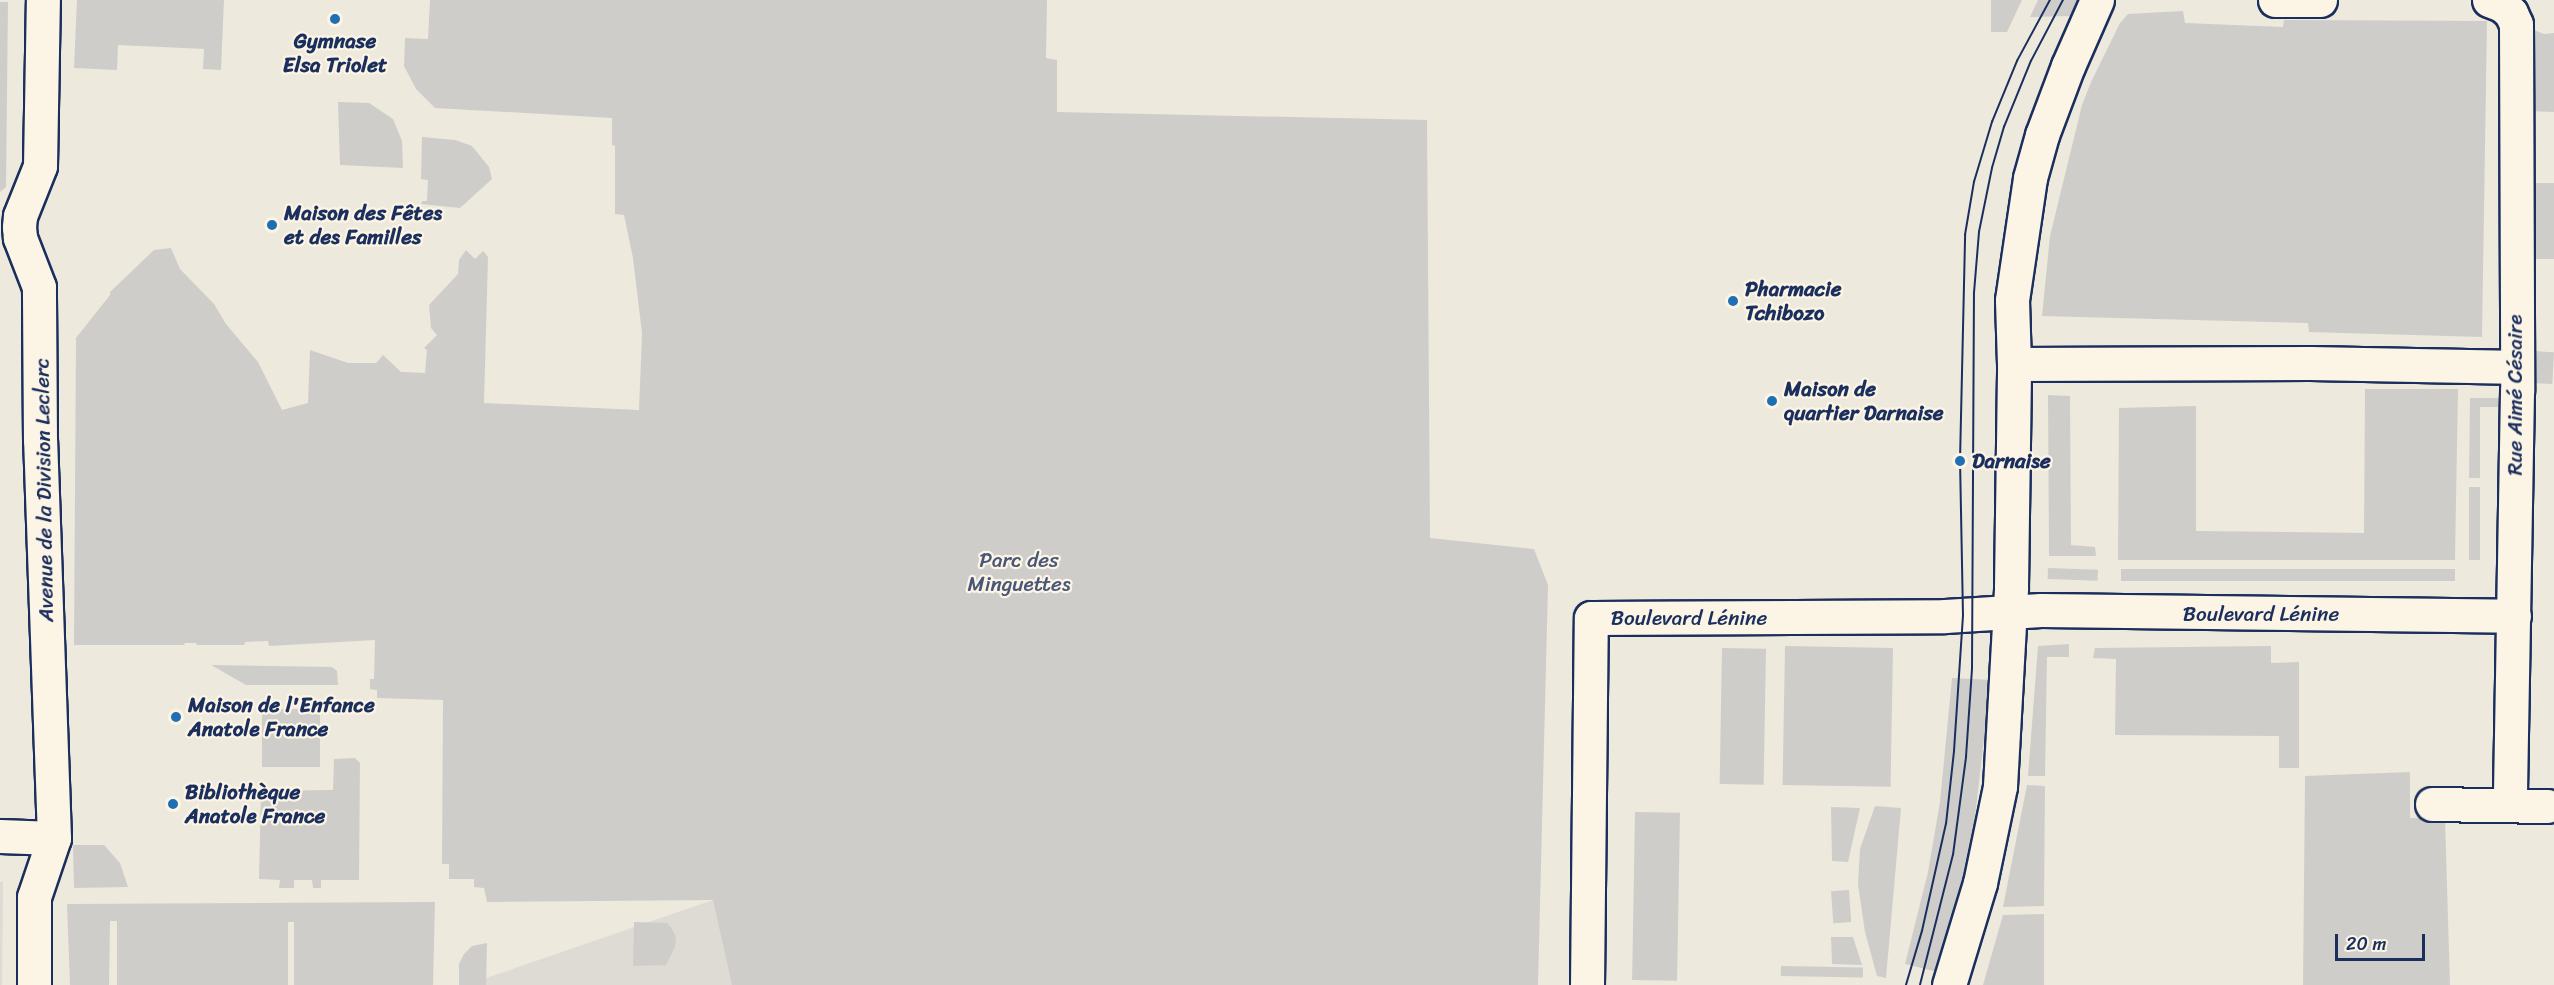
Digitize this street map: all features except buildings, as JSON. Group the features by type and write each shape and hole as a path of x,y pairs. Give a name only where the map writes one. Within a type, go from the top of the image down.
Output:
{"street":[{"name":"Avenue de la Division Leclerc","path":"34,985 34,897 54,838 40,440 39,287 20,238 9,227 20,216 40,166 43,0"},
{"path":"1949,985 1980,883 2000,786 2009,613 2014,364 2012,300 2030,178 2048,116 2097,0"},
{"path":"2275,0 2320,0"},
{"name":"Rue Aimé Césaire","path":"2489,0 2502,4 2511,13 2516,24 2516,367 2510,805"},
{"path":"2014,364 2310,363 2516,367"},
{"name":"Boulevard Lénine","path":"1587,985 1591,618 1946,616 2041,610 2514,616"},
{"path":"2432,804 2547,806"},
{"path":"0,836 54,838"}],"shaded area":[{"path":"0,882 3,882 2,985 0,985"},
{"path":"713,900 742,985 466,985"}],"green space":[{"path":"77,0 224,0 221,70 203,69 204,49 118,45 117,70 74,68"},
{"name":"Parc des Minguettes","path":"430,0 1047,0 1046,58 1057,60 1057,112 1427,120 1430,538 1534,549 1548,585 1538,985 732,985 713,900 487,902 484,888 474,887 474,879 449,879 449,864 442,864 443,700 377,698 377,690 370,689 370,679 374,679 375,640 269,646 268,641 245,642 244,645 185,643 184,645 74,645 76,338 110,292 154,250 171,248 180,269 214,304 226,324 258,362 282,410 308,403 310,350 348,363 376,363 383,355 401,372 425,373 427,350 424,348 437,335 431,328 429,305 458,274 459,260 466,250 475,259 483,251 488,257 484,403 639,410 642,333 633,258 624,215 615,214 615,146 612,145 612,118 435,108 416,89 404,66 405,38 428,39"},
{"path":"1991,0 2022,0 2007,32 1991,32"},
{"path":"2038,0 2078,0 2070,16 2030,17"},
{"path":"0,2 8,2 6,187 0,192"},
{"path":"2183,11 2185,23 2283,27 2284,20 2487,21 2482,337 2309,332 2308,323 2042,316 2050,236 2082,105 2091,82 2120,23 2128,14"},
{"path":"2529,28 2544,34 2554,33 2554,112 2526,111"},
{"path":"338,102 369,103 393,119 402,141 403,168 340,165"},
{"path":"422,137 455,140 472,146 489,167 492,179 460,208 421,204 422,201 427,201 428,180 421,179"},
{"path":"2529,183 2554,183 2554,259 2524,259"},
{"path":"2532,351 2554,352 2552,384 2530,383"},
{"path":"2365,389 2458,389 2455,560 2118,560 2119,408 2196,406 2196,531 2364,533"},
{"path":"2048,395 2070,396 2071,545 2095,547 2096,556 2049,556"},
{"path":"2470,398 2503,398 2503,407 2480,407 2480,478 2469,478"},
{"path":"2469,487 2480,487 2480,560 2469,560"},
{"path":"2048,568 2098,570 2098,581 2048,579"},
{"path":"2121,569 2455,569 2455,581 2121,581"},
{"path":"2069,644 2069,657 2047,657 2045,776 2028,776 2038,646"},
{"path":"1785,646 1893,648 1891,787 1783,785"},
{"path":"2271,646 2271,663 2299,662 2299,768 2279,768 2279,736 2115,735 2116,659 2093,658 2095,648"},
{"path":"1722,648 1766,649 1764,785 1720,784"},
{"path":"211,665 332,667 337,671 338,685 246,685"},
{"path":"1952,678 1991,680 1974,825 1964,876 1938,972 1905,964 1928,872 1940,802"},
{"path":"262,709 320,709 320,767 262,767"},
{"path":"355,758 360,763 359,880 321,880 321,888 313,888 312,880 294,880 294,888 279,888 280,880 259,879 261,791 333,790 334,759"},
{"path":"2410,772 2410,818 2445,819 2450,985 2303,985 2305,776"},
{"path":"2027,785 2045,786 2044,906 2003,907"},
{"path":"1875,806 1901,808 1886,978 1877,976 1865,932 1858,884 1860,849"},
{"path":"1831,807 1860,808 1848,862 1832,861"},
{"path":"1635,812 1680,813 1677,981 1632,980"},
{"path":"73,845 104,845 120,863 128,887 74,888"},
{"path":"1849,890 1851,922 1833,923 1831,891"},
{"path":"435,902 433,985 294,985 294,922 288,922 288,985 117,985 117,921 110,921 109,985 70,985 67,904"},
{"path":"2044,914 2044,985 1983,985 2003,915"},
{"path":"634,922 667,923 671,927 676,937 675,947 666,965 633,966"},
{"path":"1831,937 1853,937 1862,965 1832,964"},
{"path":"487,943 486,985 459,985 459,964 464,954 472,946"},
{"path":"1781,966 1863,967 1863,977 1781,976"}],"tram line":[{"path":"1906,985 1922,931 1946,824 1954,751 1963,616 1960,461 1965,235 1974,182 1992,122 2017,61 2050,0"},
{"path":"1920,985 1953,855 1966,757 1972,669 1974,293 1979,232 1992,168 2004,127 2031,61 2063,0"}],"place":[{"name":"Gymnase Elsa Triolet","path":"335,19"},
{"name":"Maison des Fêtes et des Familles","path":"272,225"},
{"name":"Pharmacie Tchibozo","path":"1733,301"},
{"name":"Maison de quartier Darnaise","path":"1772,401"},
{"name":"Darnaise","path":"1960,461"},
{"name":"Maison de l'Enfance Anatole France","path":"176,717"},
{"name":"Bibliothèque Anatole France","path":"173,804"}]}
